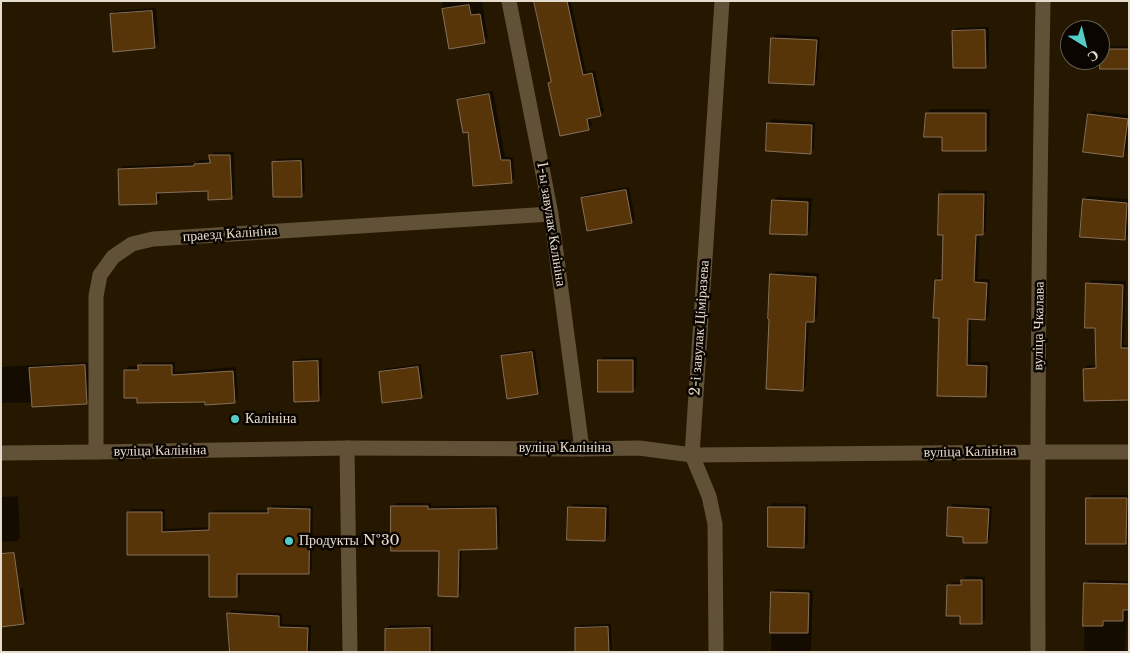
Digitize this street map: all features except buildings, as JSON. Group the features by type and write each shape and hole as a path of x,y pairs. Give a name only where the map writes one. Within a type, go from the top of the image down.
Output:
{"street":[{"name":"1-ы завулак Калініна","path":"509,1 551,214 582,449"},
{"name":"2-і завулак Ціміразева","path":"716,652 715,524 709,496 692,455 722,1"},
{"name":"вуліца Чкалава","path":"1038,652 1037,452 1044,1"},
{"name":"праезд Калініна","path":"96,452 96,296 100,275 113,257 132,244 153,238 551,214"},
{"name":"вуліца Калініна","path":"1,453 346,448 639,448 692,455 1129,452"},
{"path":"346,448 350,652"}],"place":[{"name":"Калініна","path":"235,419"},
{"name":"Продукты №30","path":"289,541"}]}
